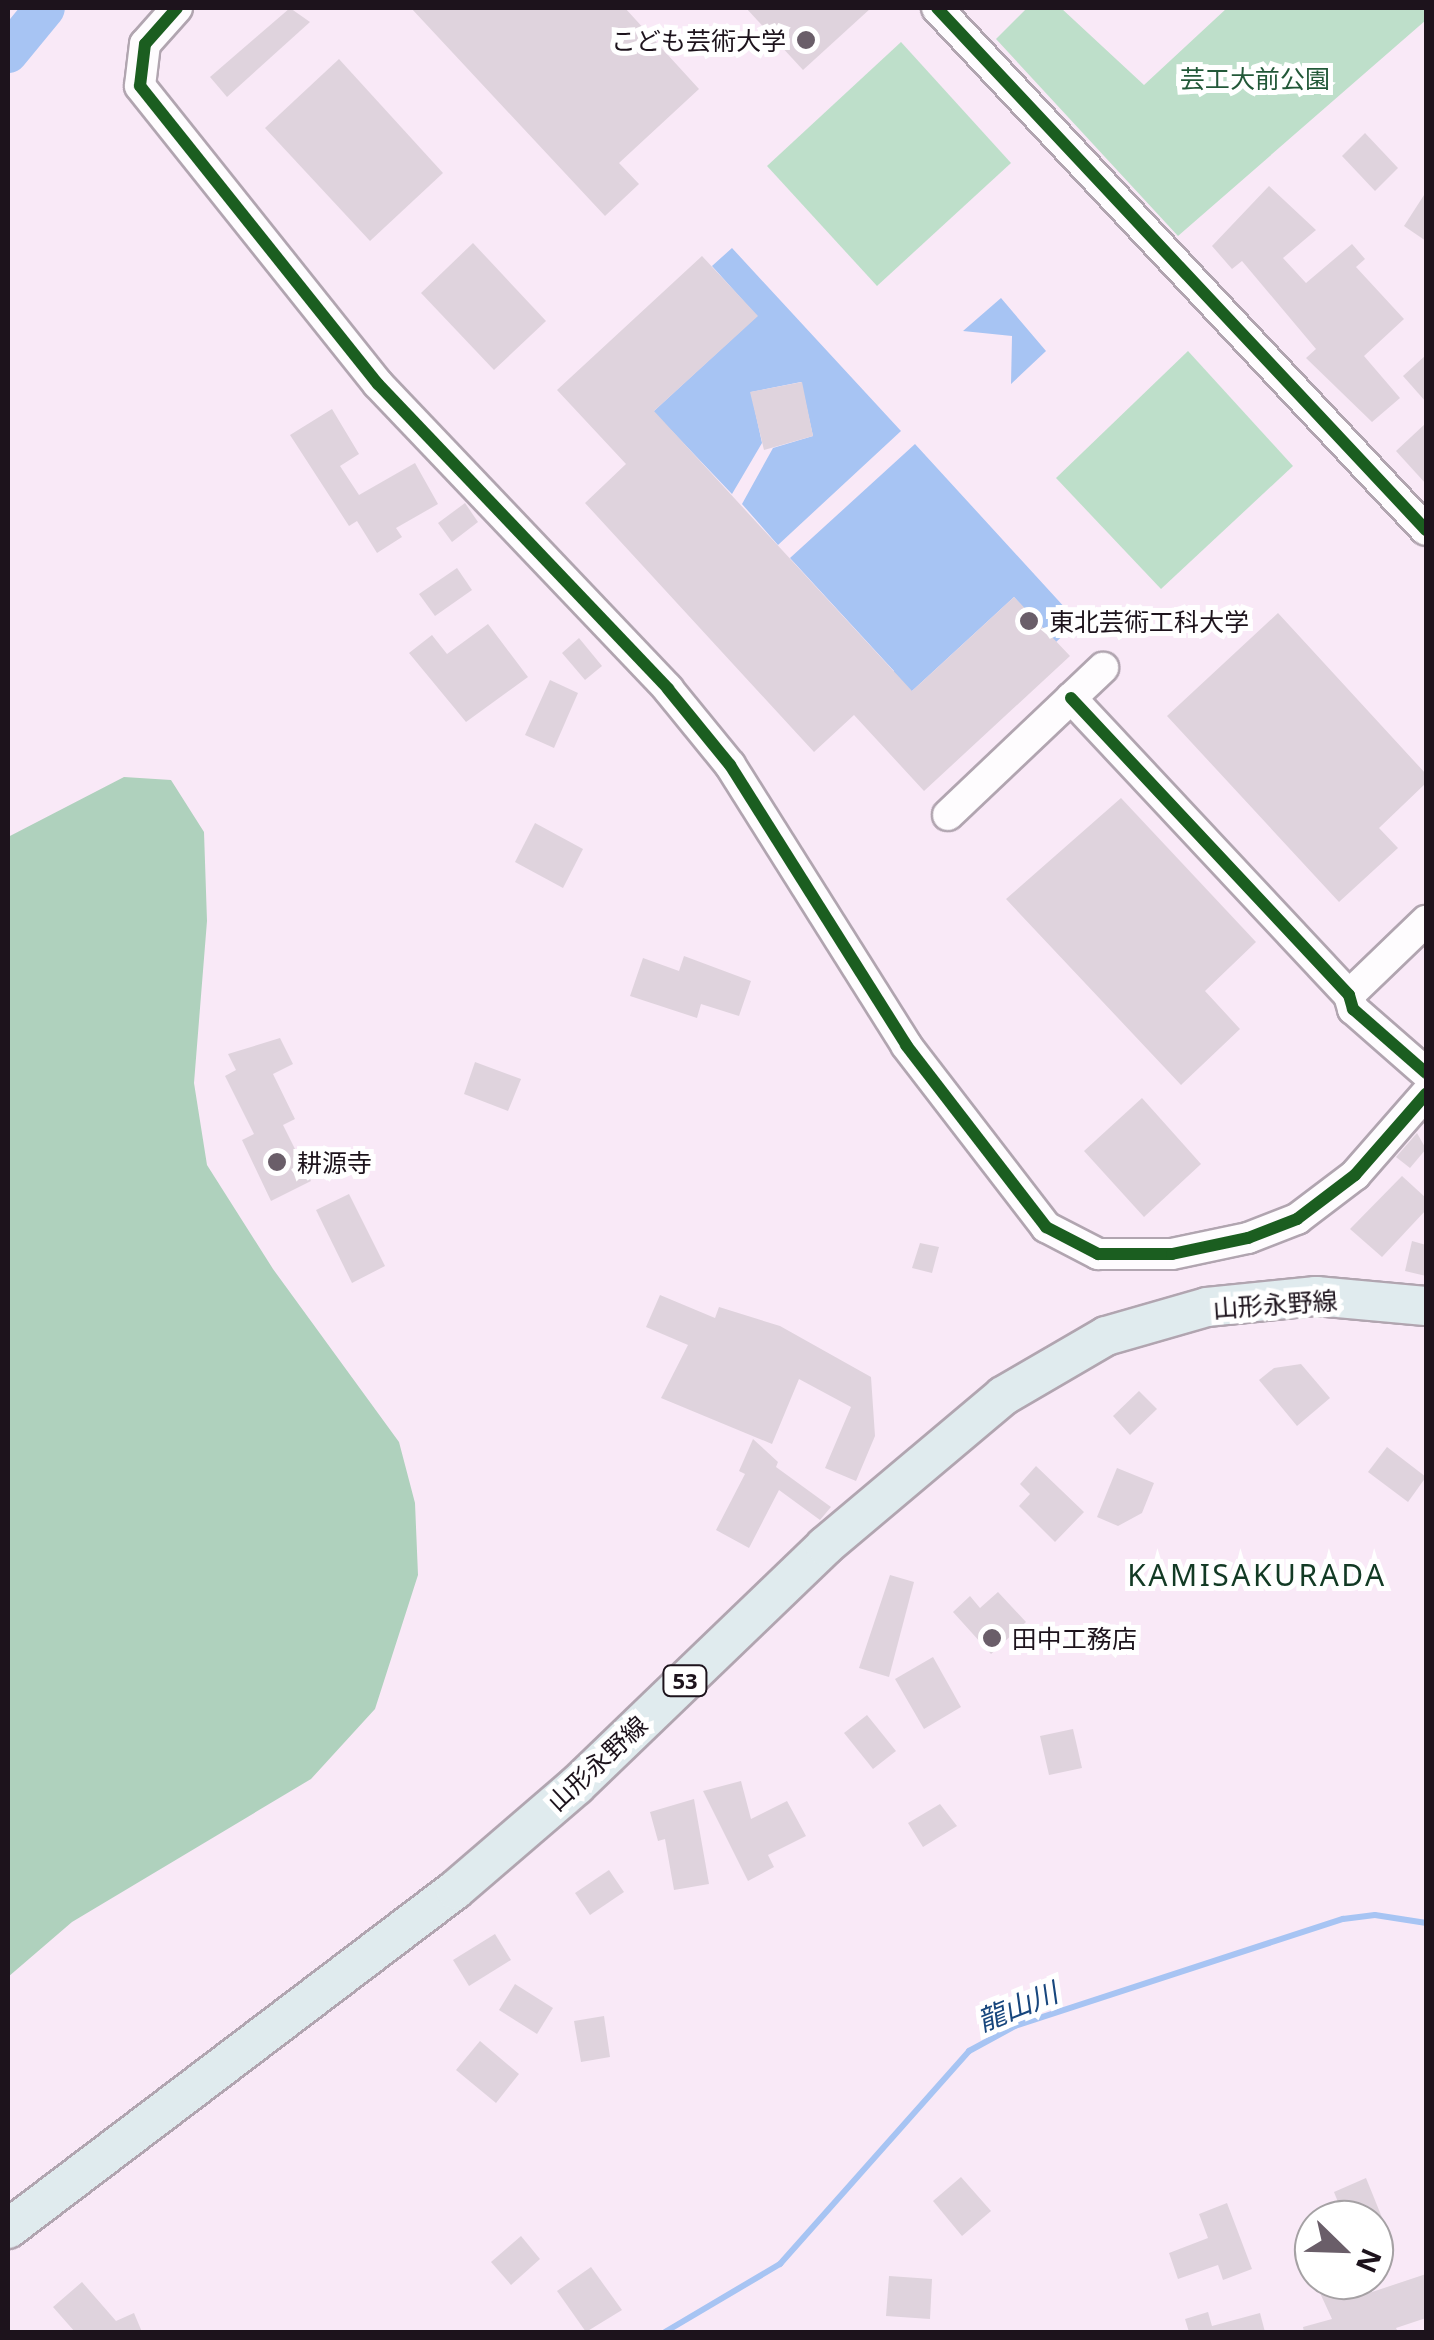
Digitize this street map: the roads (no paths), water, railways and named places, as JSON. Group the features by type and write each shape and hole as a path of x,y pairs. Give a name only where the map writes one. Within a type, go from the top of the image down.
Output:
{"main road":[{"name":"山形永野線","path":"8,2230 455,1890 576,1786 825,1546 1003,1396 1106,1336 1207,1307 1316,1296 1426,1306"}],"street":[{"path":"177,8 145,44 140,86 378,384 668,689 730,765 906,1046 1046,1228 1098,1254 1172,1254 1248,1238 1297,1218 1355,1175 1426,1094"},
{"path":"937,8 1426,530"},
{"path":"948,815 1104,668"},
{"path":"1071,698 1349,995 1353,1009 1426,1072"},
{"path":"1349,995 1426,921"}],"water":[{"path":"732,248 901,431 778,545 742,504 773,448 813,436 801,382 751,392 762,443 732,494 671,430 629,434 757,316 712,266"},
{"path":"1001,298 1046,351 1011,384 1012,336 963,331"},
{"path":"915,444 1078,622 1056,642 1014,597 887,714 894,671 790,558"}],"waterway":[{"path":"8,53 45,8"},
{"name":"龍山川","path":"665,2332 780,2264 969,2051 1015,2026 1343,1919 1375,1915 1426,1923"}],"place":[{"name":"こども芸術大学","path":"806,40"},
{"name":"東北芸術工科大学","path":"1029,621"},
{"name":"耕源寺","path":"277,1162"},
{"name":"田中工務店","path":"992,1638"}],"district":[{"name":"KAMISAKURADA","path":"1257,1575"}],"park label":[{"name":"芸工大前公園","path":"1255,78"}]}
